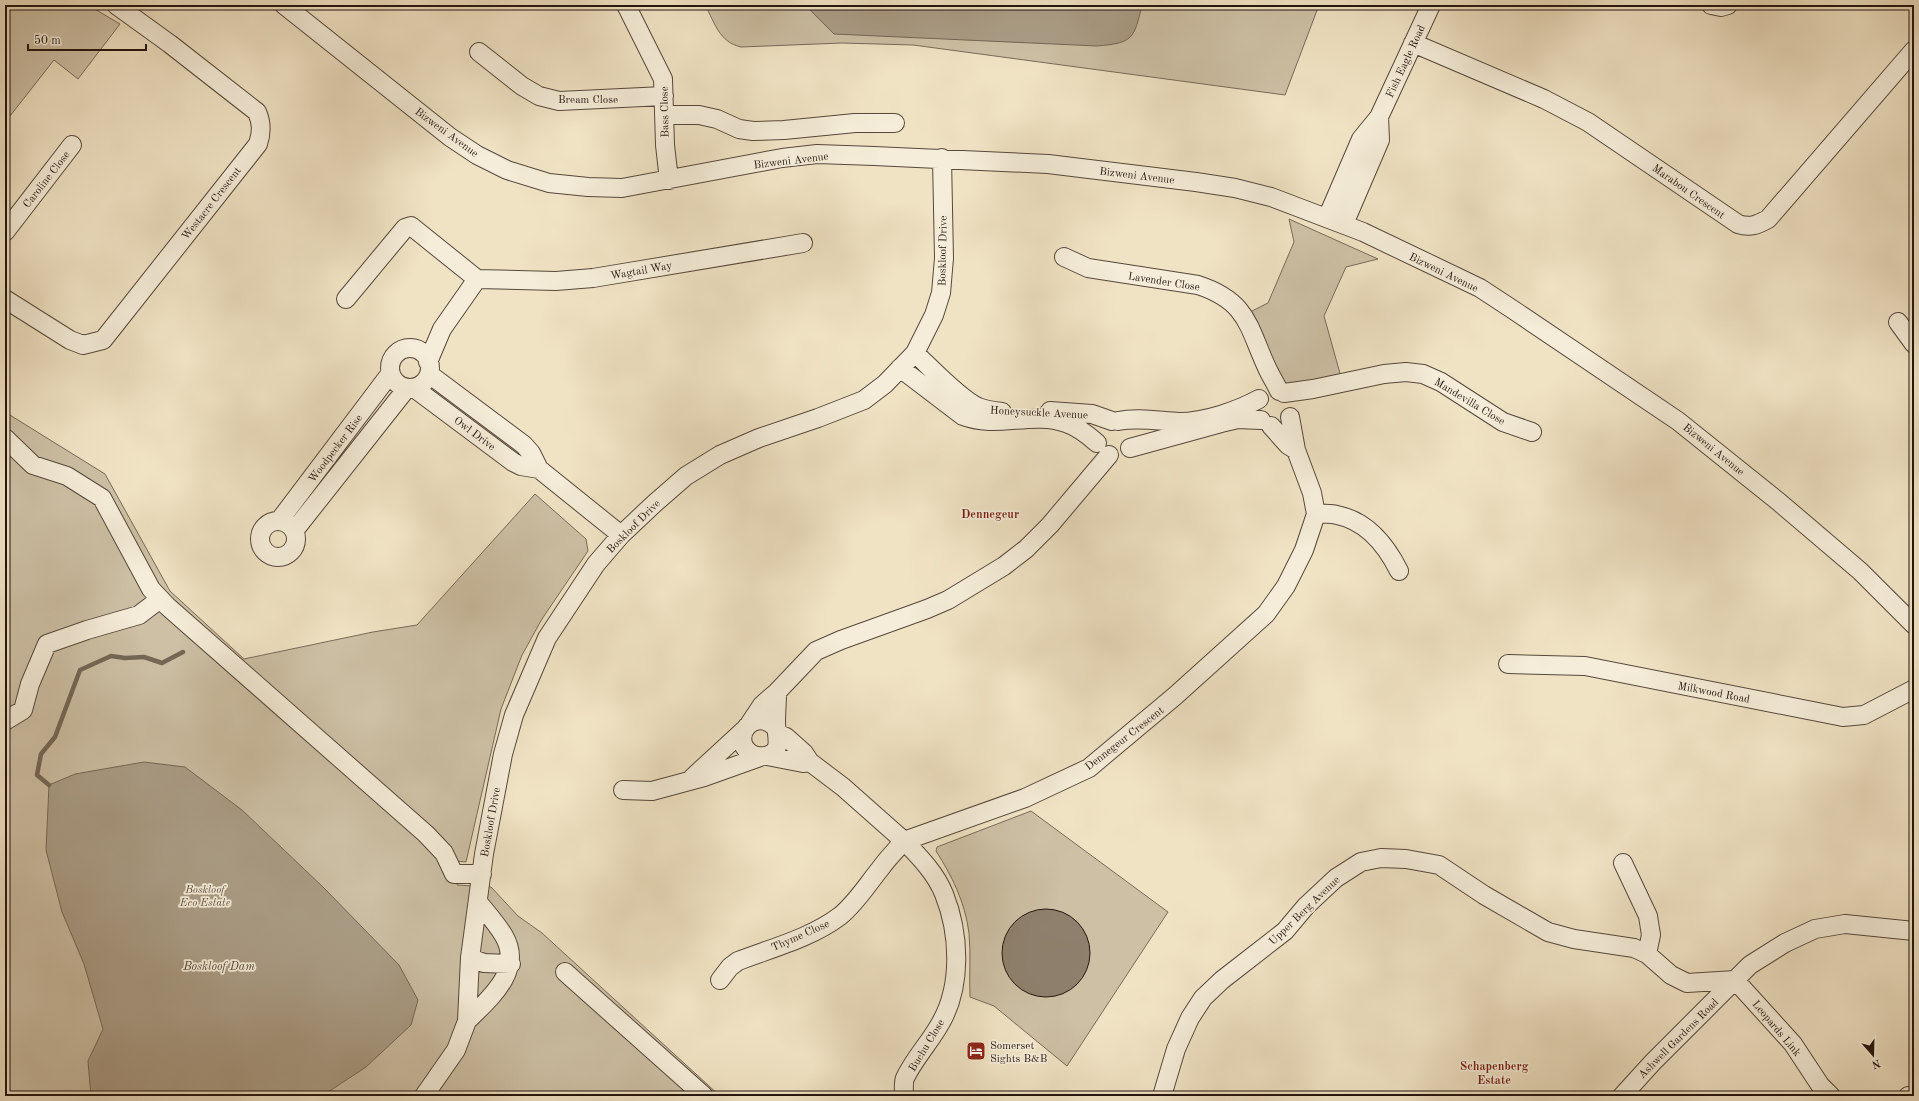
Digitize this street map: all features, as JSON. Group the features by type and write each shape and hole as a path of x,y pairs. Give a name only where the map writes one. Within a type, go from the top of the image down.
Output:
{"street":[{"name":"Westacre Crescent","path":"5,299 70,340 83,344 103,340 258,144 261,134 261,125 256,112 170,44 116,5"},
{"name":"Bizweni Avenue","path":"284,5 450,137 507,170 549,182 588,187 622,188 782,158 817,154 942,158 1048,164 1235,188 1271,197 1344,224 1480,288 1678,421 1779,502 1860,571 1914,625"},
{"name":"Bass Close","path":"626,5 663,79 665,145 669,180"},
{"name":"Fish Eagle Road","path":"1327,218 1363,136 1379,117 1431,5"},
{"path":"1711,5 1721,7 1728,5"},
{"name":"Marabou Crescent","path":"1414,43 1544,99 1588,122 1738,224 1746,227 1755,226 1768,219 1914,50"},
{"name":"Bream Close","path":"479,52 522,86 539,96 559,101 664,96"},
{"path":"664,116 699,115 717,119 739,128 753,131 855,123 895,123"},
{"name":"Fish Eagle Road","path":"1344,224 1380,140 1379,117"},
{"name":"Caroline Close","path":"5,232 72,145"},
{"name":"Boskloof Drive","path":"467,1021 470,958 484,854 503,754 514,715 547,638 596,564 621,535 686,476 720,455 760,438 864,400 885,384 915,353 934,315 941,292 944,258 942,158"},
{"path":"346,299 405,228 410,226 477,279 442,329 425,380 411,388 397,384 390,374 391,361 394,356 404,349 412,349 422,353 428,368"},
{"name":"Wagtail Way","path":"477,279 556,281 593,278 802,243"},
{"name":"Lavender Close","path":"1064,257 1088,268 1198,285 1215,291 1230,300 1250,325 1278,400"},
{"path":"1898,322 1914,344"},
{"path":"412,349 442,329"},
{"name":"Honeysuckle Avenue","path":"915,353 942,390"},
{"name":"Owl Drive","path":"428,368 524,445 531,453 540,469 621,535"},
{"name":"Honeysuckle Avenue","path":"900,368 942,390 973,412 991,421 1048,419 1066,423 1076,427 1103,449"},
{"name":"Mandevilla Close","path":"1278,400 1313,389 1384,374 1406,372 1423,374 1441,382 1503,422 1532,432"},
{"name":"Woodpecker Rise","path":"280,521 390,374"},
{"name":"Owl Drive","path":"411,388 513,462 521,466 540,469"},
{"name":"Woodpecker Rise","path":"294,531 411,388"},
{"path":"1103,449 1098,432 1106,423 1129,419 1181,422 1278,400"},
{"path":"1103,449 1120,456 1130,448 1238,419 1282,425 1278,400"},
{"path":"1266,423 1257,410 1278,400"},
{"name":"Dennegeur Crescent","path":"904,841 1024,798 1089,768 1175,696 1266,614 1286,586 1304,550 1316,514 1312,492 1278,400"},
{"name":"Honeysuckle Avenue","path":"973,412 988,410 1006,412 1045,411 1092,414 1115,421"},
{"path":"1115,421 1128,426 1131,431 1132,437 1130,448"},
{"name":"Dennegeur Crescent","path":"1266,423 1285,442 1296,450"},
{"path":"5,438 33,465 67,476 102,498 152,589 160,599 426,834 444,853 454,874 482,874"},
{"path":"690,780 747,726 762,705 777,692 816,651 841,640 927,610 948,600 1004,566 1026,549 1050,525 1103,449"},
{"path":"1316,514 1336,514 1350,519 1370,531 1390,551 1399,571"},
{"path":"280,521 288,524 294,531 296,542 290,552 279,557 268,553 261,544 261,533 268,524 280,521"},
{"path":"5,721 23,710 30,684 47,644 139,615 160,599"},
{"name":"Milkwood Road","path":"1508,664 1585,666 1843,717 1864,715 1914,689"},
{"path":"623,790 646,792 704,777 763,756 777,747 777,692"},
{"path":"810,762 803,763 753,755 747,751 743,744 742,737 747,726 757,720 764,720 771,723 778,731 804,753 810,762 843,787 904,841"},
{"name":"Thyme Close","path":"720,980 730,967 738,961 808,934 826,925 840,915 858,898 881,867 904,841"},
{"name":"Buchu Close","path":"904,841 924,861 944,893 954,924 956,954 953,990 941,1023 905,1079 904,1096"},
{"name":"Upper Berg Avenue","path":"1162,1096 1176,1049 1190,1018 1203,998 1222,980 1285,931 1306,906 1336,878 1361,862 1381,858 1406,859 1439,865 1484,895 1548,932 1574,939 1634,948 1648,954 1671,975 1687,983 1735,980"},
{"path":"1623,863 1648,916 1651,935 1648,954"},
{"path":"424,1096 456,1050 467,1021 494,993 508,971 510,964 511,956 505,936 478,902"},
{"path":"1735,980 1756,962 1785,943 1816,929 1845,924 1914,930"},
{"path":"470,958 484,963 510,964"},
{"path":"564,972 704,1096"},
{"name":"Ashwell Gardens Road","path":"1622,1096 1653,1062 1735,980"},
{"name":"Leopards Link","path":"1735,980 1793,1044 1820,1085 1832,1096"},
{"path":"1908,1096 1914,1096"}],"green space":[{"path":"5,5 88,5 120,24 78,79 54,60 10,116 5,112"},
{"path":"705,5 1319,5 1285,95 913,45 842,43 741,47 728,41 718,31"},
{"path":"1289,219 1378,259 1346,267 1324,316 1341,377 1290,386 1284,383 1250,312 1268,303 1294,242"},
{"name":"Boskloof Eco Estate","path":"5,412 105,474 170,591 244,659 373,632 417,625 535,494 586,539 588,551 542,619 522,655 501,709 466,862 455,861 458,874 457,885 491,887 518,916 542,933 720,1096 5,1096"},
{"path":"1031,811 1168,912 1067,1066 994,1006 970,997 970,941 967,922 957,890 936,851 937,847"}],"water":[{"path":"805,5 1142,5 1137,25 1130,37 1125,41 1118,43 1097,46 834,34"},
{"name":"Boskloof Dam","path":"144,762 185,767 242,810 324,888 399,965 418,1000 411,1025 366,1067 322,1096 91,1096 88,1061 103,1029 84,964 62,912 46,850 49,785 75,774"}],"building":[{"path":"1046,909 1063,912 1077,922 1087,936 1090,953 1087,970 1077,984 1063,994 1046,997 1029,994 1015,984 1005,970 1002,953 1005,936 1015,922 1029,912"}],"waterway":[{"path":"49,785 37,775 41,754 55,737 80,670 111,656 125,658 144,657 162,663 183,652"}],"place":[{"name":"Somerset Sights B&B","path":"976,1051"}],"district":[{"name":"Dennegeur","path":"990,514"},
{"name":"Schapenberg Estate","path":"1494,1073"}]}
